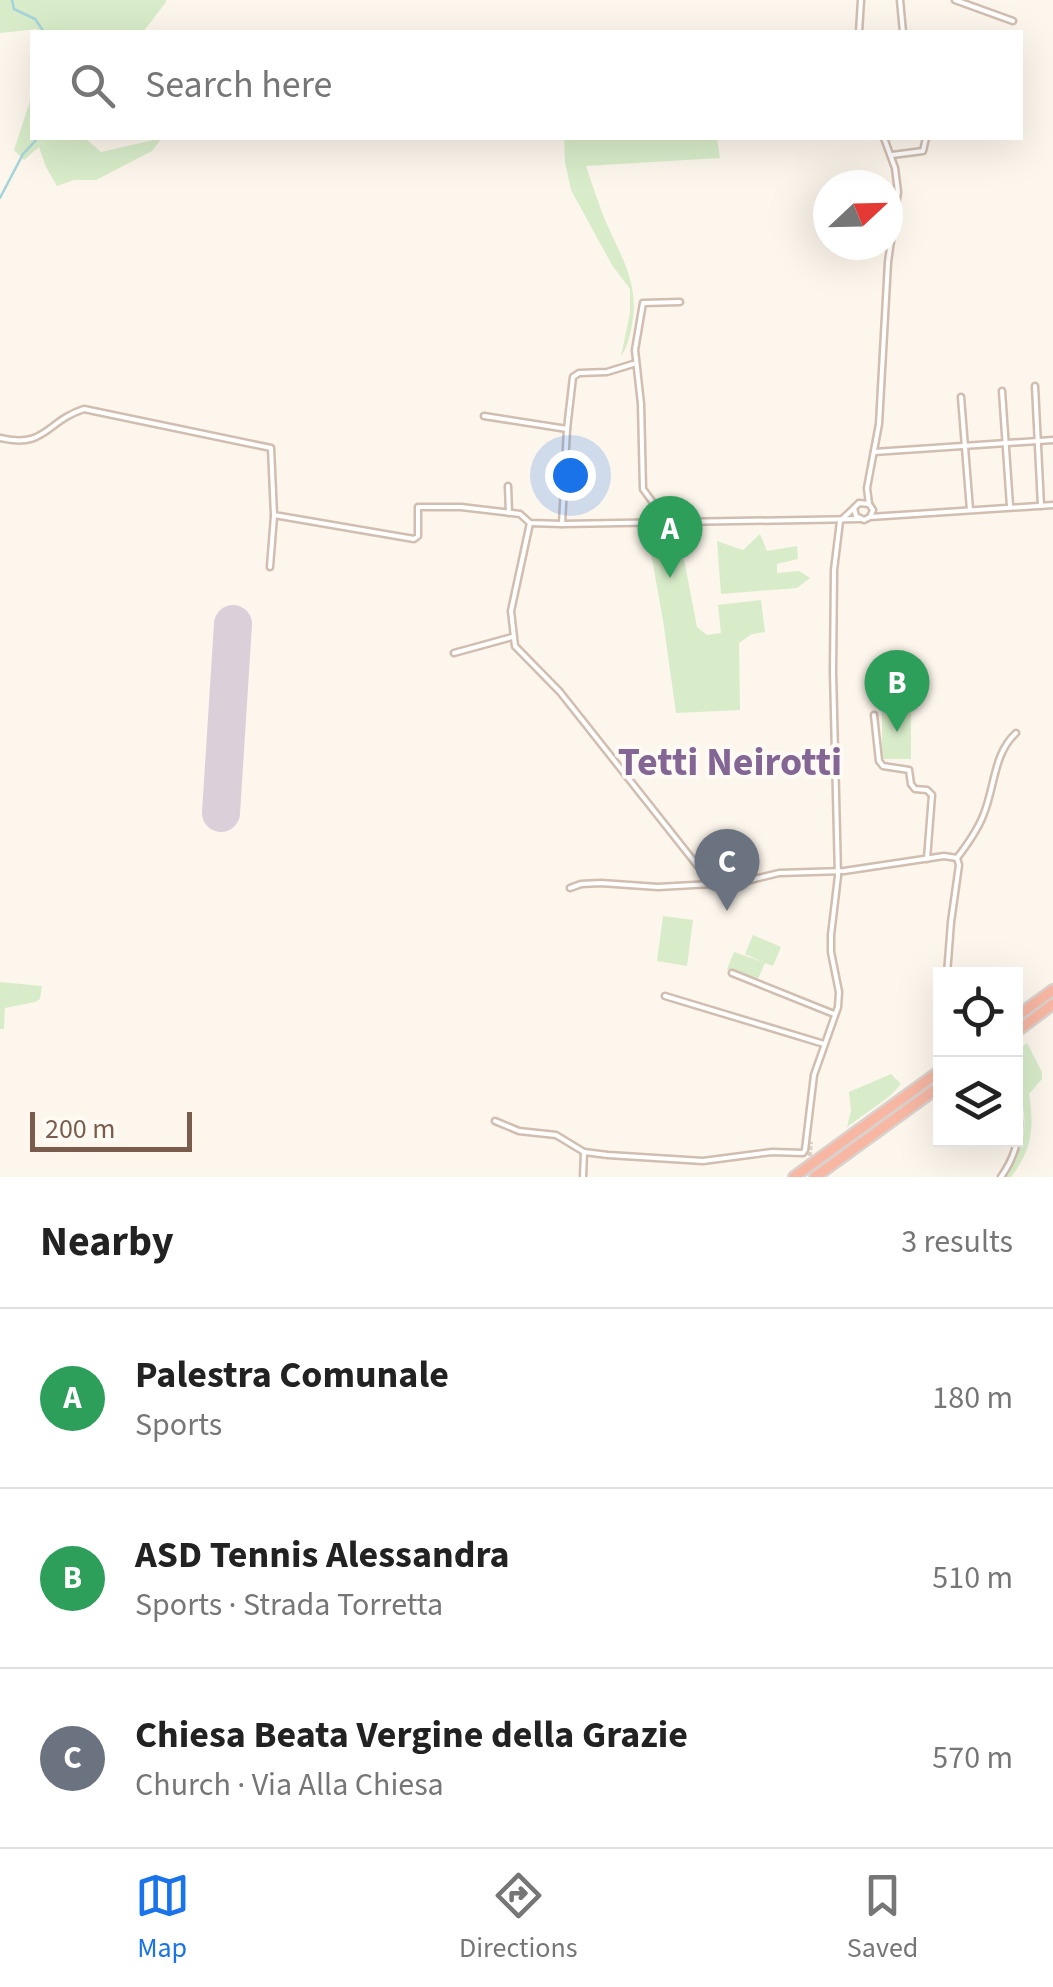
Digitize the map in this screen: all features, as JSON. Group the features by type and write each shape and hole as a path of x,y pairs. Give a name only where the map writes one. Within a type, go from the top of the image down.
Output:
{"highway":[{"path":"1023,1012 1053,990"},
{"path":"1023,1027 1053,1004"},
{"path":"794,1177 933,1076"},
{"path":"815,1177 933,1091"}],"street":[{"path":"859,30 861,0"},
{"path":"900,0 903,30"},
{"path":"955,0 1013,21"},
{"path":"870,517 868,488 879,424 888,262 898,192 885,140"},
{"path":"891,156 923,151 926,140"},
{"path":"668,522 643,489 635,350 644,302 680,302"},
{"path":"562,524 573,377 635,363"},
{"path":"1035,386 1041,506"},
{"path":"1002,391 1010,508"},
{"path":"961,397 970,510"},
{"path":"0,438 29,441 84,409 271,448 274,515 270,566"},
{"path":"484,416 568,429"},
{"path":"874,452 1053,440"},
{"path":"508,486 509,513"},
{"path":"495,1121 519,1131 556,1135 584,1152 703,1160 772,1152 803,1153 814,1075 836,1015 839,992 831,952 837,872 834,570 840,521 857,506 868,488"},
{"path":"274,515 414,539 418,536 418,507 520,514 530,523 562,524 840,521 1053,505"},
{"path":"857,506 871,506 887,517"},
{"path":"857,506 855,514 860,519"},
{"path":"838,536 850,520"},
{"path":"530,523 511,611 515,646 560,692 712,884"},
{"path":"454,653 512,637"},
{"path":"874,715 879,761 883,766 909,770 911,784 932,794 928,858"},
{"path":"957,858 984,815 1000,756 1016,733"},
{"path":"570,888 601,883 722,887 778,873 837,872 928,858 957,858"},
{"path":"948,967 960,864 957,858"},
{"path":"732,973 836,1015"},
{"path":"664,996 824,1044"},
{"path":"808,1123 810,1142"},
{"path":"1001,1177 1016,1147"},
{"path":"583,1177 584,1152"}],"green space":[{"path":"0,0 166,0 145,30 37,29 0,33"},
{"path":"30,101 30,140 87,140 101,152 160,140 152,151 96,180 74,180 57,186 39,147 24,160 14,150"},
{"path":"564,140 717,140 720,158 586,166 632,288 633,317 621,356 630,313 630,289 612,265 571,190"},
{"path":"760,534 767,551 797,546 798,559 777,564 777,573 799,571 810,578 797,588 721,594 717,541 743,550"},
{"path":"669,535 673,559 684,559 697,627 707,635 721,633 718,605 761,600 765,632 752,634 739,643 740,710 676,713 651,554 651,537"},
{"path":"882,705 911,705 911,759 882,759"},
{"path":"663,916 693,920 687,966 657,961"},
{"path":"753,935 781,947 773,966 765,963 757,981 727,969 734,952 763,962 745,954"},
{"path":"0,982 42,986 40,999 35,1002 5,1008 4,1029 0,1029"},
{"path":"1027,1043 1042,1079 1029,1094 1028,1147 1011,1177 1003,1177 1023,1147 1023,1046"},
{"path":"891,1074 901,1084 847,1127 851,1111 849,1092"}],"waterway":[{"path":"12,0 14,9 35,19 43,30"},
{"path":"0,198 23,154 36,140"}],"runway":[{"path":"221,813 233,624"}],"tunnel":[{"path":"809,1162 811,1142"}],"place":[{"name":"Palestra Comunale","path":"670,578"},
{"name":"ASD Tennis Alessandra","path":"897,732"},
{"name":"Chiesa Beata Vergine della Grazie","path":"727,911"}],"district":[{"name":"Tetti Neirotti","path":"730,761"}]}
